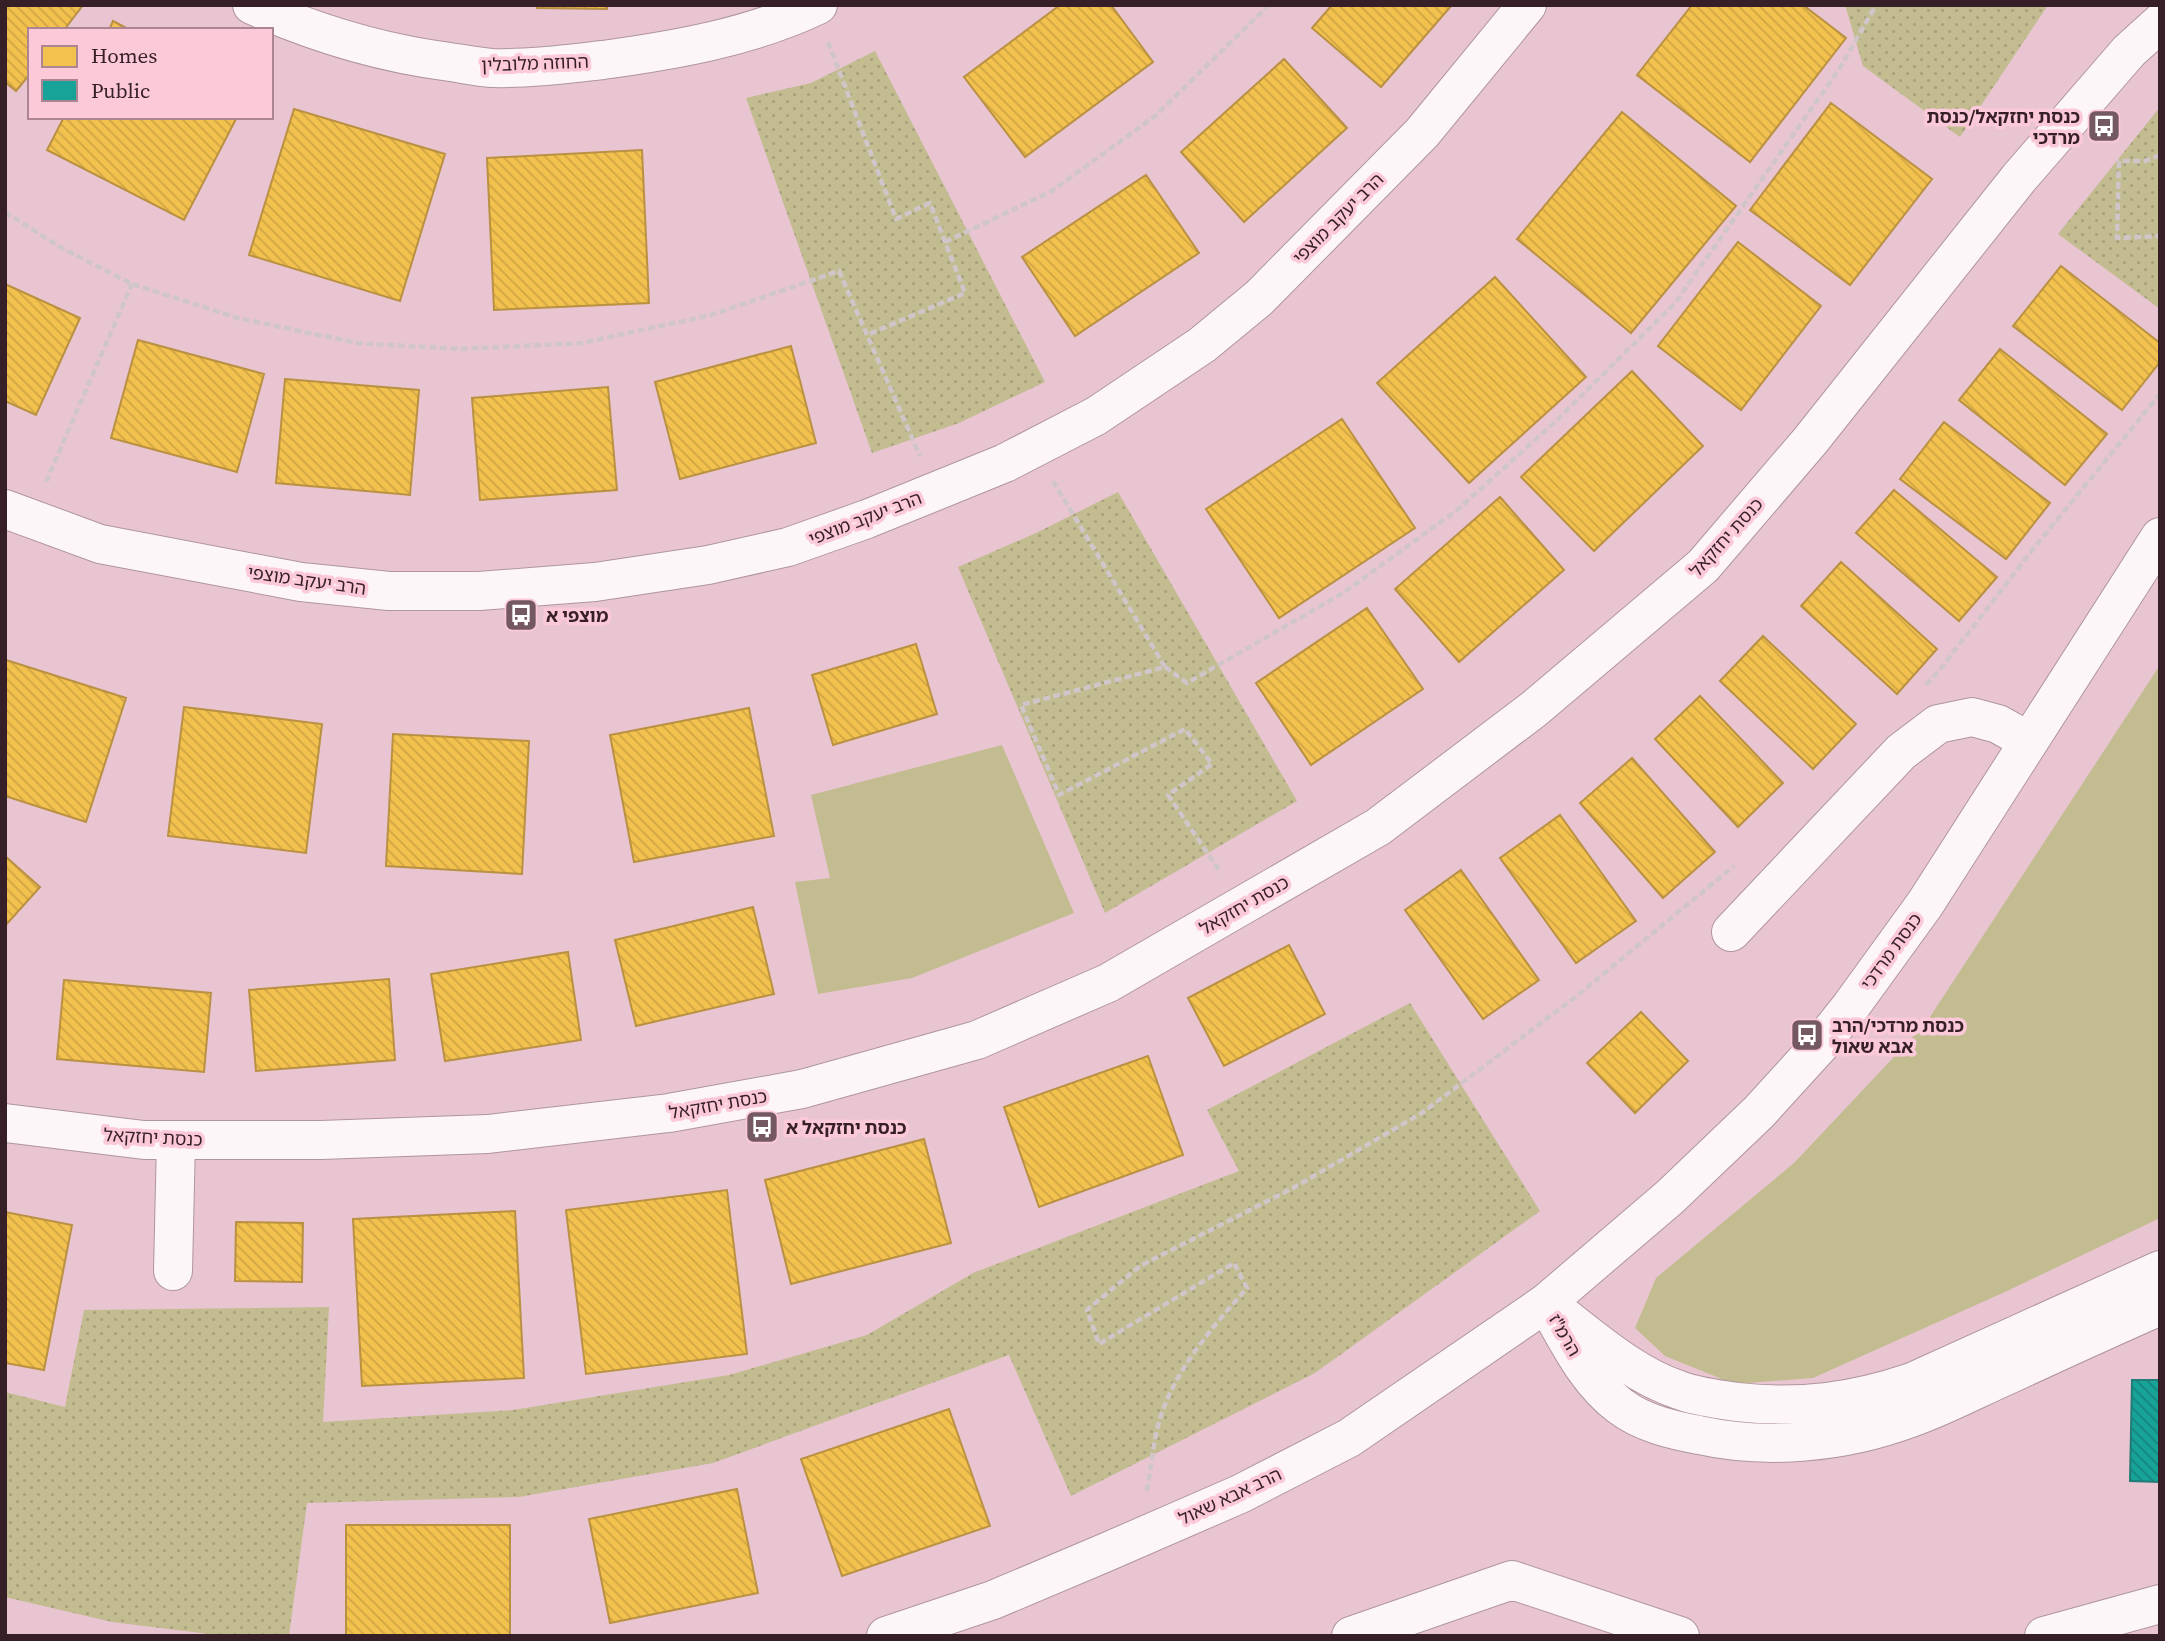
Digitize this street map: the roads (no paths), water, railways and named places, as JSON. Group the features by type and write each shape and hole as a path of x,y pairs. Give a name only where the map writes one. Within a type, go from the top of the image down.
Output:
{"street":[{"name":"החוזה מלובלין","path":"252,5 348,43 420,58 491,68 567,64 642,55 708,43 793,17 817,6"},
{"name":"הרב יעקב מוצפי","path":"18,514 100,544 301,582 389,590 479,590 595,582 709,565 788,547 935,492 1034,449 1096,416 1202,345 1259,298 1422,133 1527,5"},
{"name":"כנסת יחזקאל","path":"5,1123 144,1140 321,1140 488,1134 669,1113 802,1089 977,1040 1108,983 1378,827 1534,709 1703,566 1810,441 2018,178 2129,51 2160,23"},
{"name":"כנסת מרדכי","path":"1546,1303 1706,1164 1759,1112 1851,1006 1925,904 2160,537"},
{"path":"1731,932 1901,752 1938,724 1972,718 1997,724 2028,741"},
{"path":"173,1271 176,1140"},
{"name":"הרמ\"ז","path":"1546,1303 1616,1357 1679,1390 1717,1399 1757,1404 1801,1405 1874,1395 1912,1382 2160,1270"},
{"name":"הרמ\"ז","path":"1546,1303 1591,1376 1620,1407 1651,1422 1679,1431 1716,1439 1752,1442 1800,1442 1843,1437 1909,1419 2160,1306"},
{"name":"הרב אבא שאול","path":"886,1636 993,1600 1240,1494 1349,1438 1546,1303"},
{"path":"1351,1636 1512,1580 1680,1636"},
{"path":"2044,1636 2160,1604"}],"place":[{"name":"כנסת יחזקאל/כנסת מרדכי","path":"2104,126"},
{"name":"מוצפי א","path":"521,615"},
{"name":"כנסת מרדכי/הרב אבא שאול","path":"1807,1035"},
{"name":"כנסת יחזקאל א","path":"762,1127"}]}
